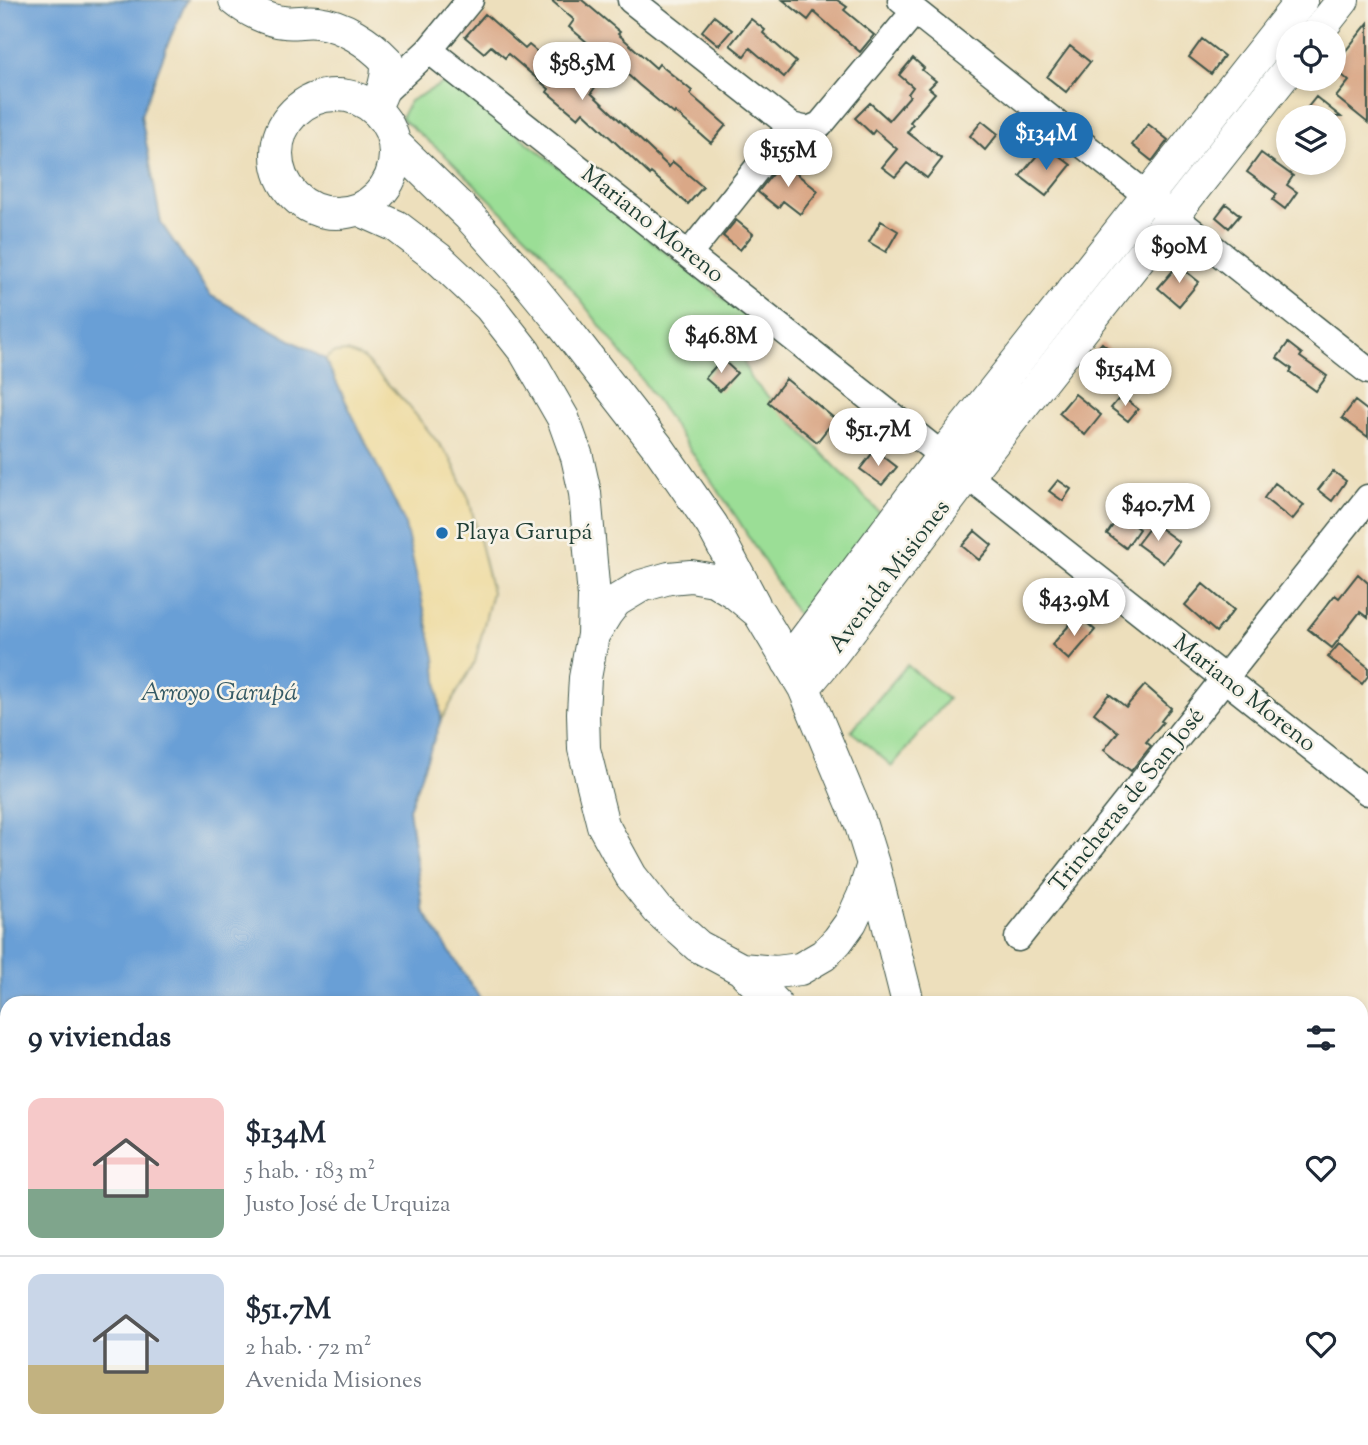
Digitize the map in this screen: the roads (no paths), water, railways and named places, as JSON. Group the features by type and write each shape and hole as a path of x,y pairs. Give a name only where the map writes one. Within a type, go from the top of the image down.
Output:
{"main road":[{"path":"235,0 283,22 316,22 341,29 376,49 387,61 388,76 378,101 394,144 394,164 388,183 375,198 358,209 340,213 320,211 303,203 289,190 279,173 276,154 279,135 288,118 302,105 319,97 339,95 378,101"},
{"name":"Avenida Misiones","path":"796,675 808,638 942,456 1302,0"},
{"path":"1326,21 1343,0"},
{"name":"Avenida Misiones","path":"796,675 833,653 967,476 1276,85"},
{"path":"394,144 468,216 521,274 660,450 712,525 796,675 860,822 906,996"},
{"path":"358,209 396,226 438,258 489,306 525,352 563,418 577,457 585,493 594,597 593,635 585,678 584,749 603,825 631,876 658,910 698,946 741,969 768,996"},
{"path":"593,635 616,601 641,586 669,578 691,576 714,580 759,613"},
{"path":"741,969 776,972 800,969 824,955 851,922 873,864"}],"street":[{"path":"378,101 429,50 470,0"},
{"path":"631,0 791,126 808,130 820,125 908,5 1368,371"},
{"name":"Mariano Moreno","path":"429,50 1368,792"},
{"path":"689,254 791,126"},
{"name":"Trincheras de San José","path":"1018,938 1368,498"}],"water":[{"name":"Arroyo Garupá","path":"0,0 187,0 141,115 161,223 210,295 325,359 404,521 435,658 441,720 409,809 423,910 478,996 0,996"}],"place":[{"name":"Playa Garupá","path":"442,533"}]}
